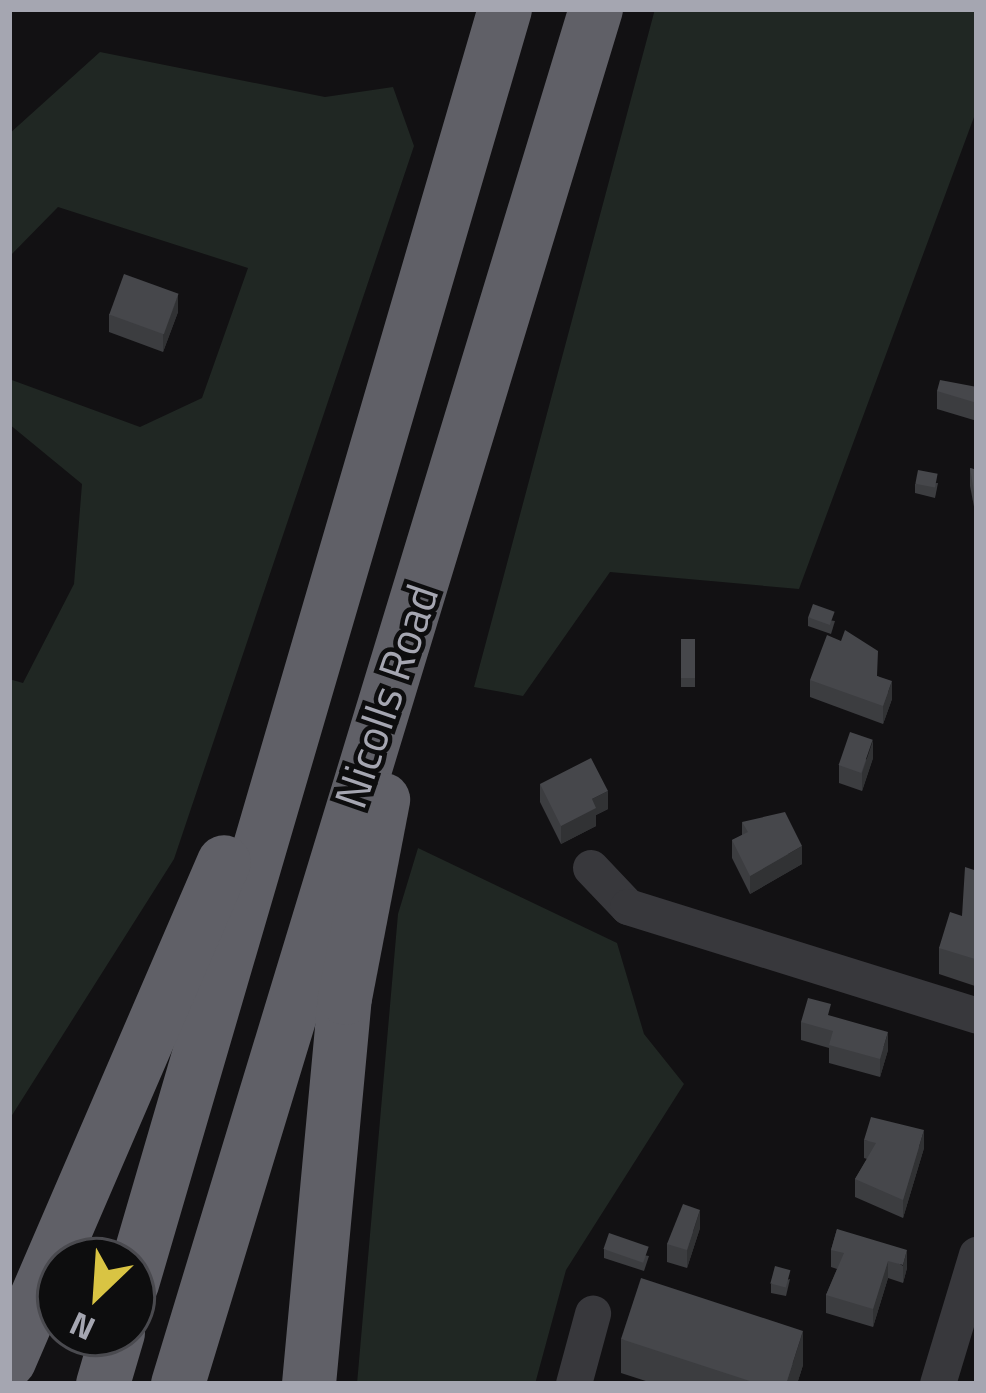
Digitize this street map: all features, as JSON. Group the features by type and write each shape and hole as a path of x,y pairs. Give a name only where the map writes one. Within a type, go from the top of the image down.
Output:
{"highway":[{"name":"Nicolls Road","path":"146,1237 505,9"},
{"name":"Nicolls Road","path":"178,1384 370,729 388,711 596,9"},
{"path":"14,1342 338,582"},
{"path":"309,1384 345,998 399,742 388,711"}],"street":[{"path":"592,868 628,907 977,1016"},
{"path":"938,1384 977,1255"},
{"path":"574,1384 593,1314"}],"shaded area":[{"path":"655,9 977,9 977,109 799,589 610,572 523,696 474,687"},
{"path":"100,52 325,97 393,87 414,146 174,859 9,1120 9,679 23,683 74,584 82,484 9,424 9,379 140,427 202,398 248,268 58,207 9,257 9,134"},
{"path":"418,848 617,943 644,1034 684,1084 566,1270 535,1384 357,1384 398,914"}],"building":[{"path":"124,274 179,294 164,334 109,314"},
{"path":"940,380 977,387 977,403 937,391"},
{"path":"970,468 977,470 977,504 976,504"},
{"path":"918,470 938,474 935,488 915,484"},
{"path":"813,604 835,612 830,625 808,617"},
{"path":"845,630 878,651 877,676 892,681 883,706 810,680 827,635 841,641"},
{"path":"681,639 695,639 695,678 681,678"},
{"path":"850,732 873,740 861,773 839,765"},
{"path":"591,758 608,791 592,799 596,808 561,826 540,784"},
{"path":"785,812 802,846 750,876 732,840 748,832 742,822"},
{"path":"965,867 977,871 975,959 939,948 950,912 962,916"},
{"path":"808,998 831,1004 828,1015 888,1032 880,1059 829,1045 833,1031 801,1022"},
{"path":"871,1117 924,1130 903,1200 855,1179 876,1143 864,1140"},
{"path":"683,1204 700,1210 687,1250 667,1244"},
{"path":"837,1229 907,1250 903,1265 888,1261 873,1309 826,1295 844,1253 831,1250"},
{"path":"609,1233 649,1247 643,1263 603,1249"},
{"path":"775,1266 790,1270 786,1288 770,1283"},
{"path":"641,1278 803,1331 786,1384 759,1384 621,1339"}]}
